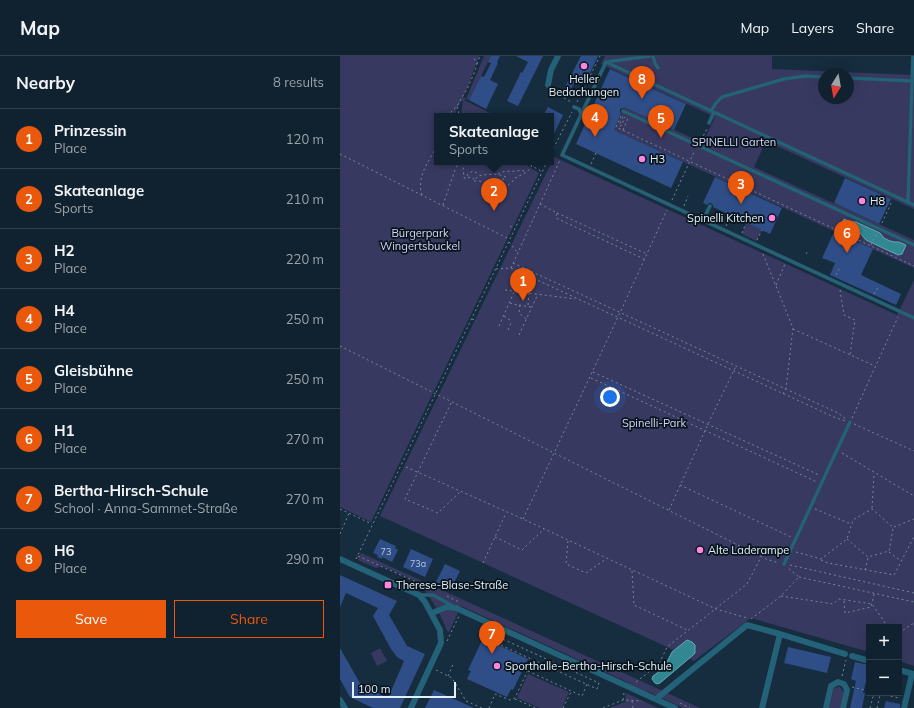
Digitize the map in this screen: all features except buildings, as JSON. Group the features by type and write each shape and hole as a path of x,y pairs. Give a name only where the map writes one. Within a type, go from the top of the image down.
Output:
{"street":[{"path":"548,85 551,70 558,56"},
{"path":"340,559 418,595 425,602 440,630 441,643 411,708"},
{"path":"432,614 447,607 459,609 675,708"},
{"path":"656,699 747,625 866,660"},
{"path":"762,708 780,634"},
{"path":"902,671 913,674 904,708"},
{"path":"826,708 831,686 838,682 847,690 843,708"}],"lane":[{"path":"606,62 651,56 658,68"},
{"path":"908,202 913,56"},
{"path":"606,62 914,204"},
{"path":"606,62 562,155 914,318"},
{"path":"709,123 716,103 722,97 784,79 805,76 818,77"},
{"path":"854,78 912,80"},
{"path":"575,105 582,114"},
{"path":"623,111 914,245"},
{"path":"703,220 710,206"},
{"path":"784,564 850,422"},
{"path":"418,595 432,595 459,609"},
{"path":"598,673 601,667"}],"path":[{"path":"473,56 477,64"},
{"path":"451,113 457,106 468,87 480,56"},
{"path":"554,147 600,56"},
{"path":"548,85 559,95 575,105"},
{"path":"457,106 458,113"},
{"path":"626,115 621,126 619,125 624,115 622,114 616,127 914,266"},
{"path":"623,131 630,114"},
{"path":"699,145 709,123"},
{"path":"523,519 696,148"},
{"path":"422,196 420,181 423,171 434,151"},
{"path":"589,168 596,153"},
{"path":"340,154 510,239"},
{"path":"511,268 562,155"},
{"path":"443,206 456,167 458,165"},
{"path":"462,165 465,179 470,177 475,179 474,181 486,183"},
{"path":"353,565 546,165"},
{"path":"489,181 506,186 515,178 527,172 532,166 542,172"},
{"path":"467,177 473,170 478,176"},
{"path":"498,174 501,172 521,170 527,172"},
{"path":"475,179 478,176 492,173 506,176 506,178 489,181 484,187"},
{"path":"871,246 895,195"},
{"path":"682,210 688,196"},
{"path":"540,204 647,254"},
{"path":"557,213 556,218 645,259"},
{"path":"724,230 731,216"},
{"path":"740,237 746,223"},
{"path":"510,226 515,228"},
{"path":"755,244 762,230"},
{"path":"508,242 518,253"},
{"path":"761,247 793,328 786,388 783,394"},
{"path":"776,286 788,259"},
{"path":"513,263 786,388 838,413 850,422"},
{"path":"496,268 511,268 783,394 914,451"},
{"path":"837,273 839,269"},
{"path":"840,284 844,315 855,320 850,355"},
{"path":"876,291 878,287"},
{"path":"505,290 576,299"},
{"path":"499,326 515,291"},
{"path":"528,306 529,293"},
{"path":"519,335 538,294"},
{"path":"509,303 532,307"},
{"path":"518,305 519,313 526,319"},
{"path":"850,422 900,311"},
{"path":"503,316 511,320 508,330"},
{"path":"471,319 477,321"},
{"path":"793,328 875,366"},
{"path":"340,346 761,557 784,564 914,592"},
{"path":"668,511 736,366"},
{"path":"593,371 824,478"},
{"path":"590,377 821,484"},
{"path":"451,402 405,499 438,513 460,492"},
{"path":"837,450 914,496"},
{"path":"406,468 523,519 716,609 751,620 781,596 799,577"},
{"path":"872,509 874,472"},
{"path":"680,485 795,539"},
{"path":"810,507 851,524"},
{"path":"340,509 373,524"},
{"path":"821,559 846,539 853,520 872,509"},
{"path":"872,509 894,528"},
{"path":"483,563 507,512"},
{"path":"340,534 349,513"},
{"path":"894,528 914,519"},
{"path":"889,551 894,528"},
{"path":"495,537 522,550 544,529"},
{"path":"790,550 821,559 828,563 894,575 914,537"},
{"path":"846,539 868,558"},
{"path":"568,540 566,564 586,573 607,558"},
{"path":"868,558 889,551"},
{"path":"889,551 901,561"},
{"path":"635,683 659,664 667,647 747,584 761,557"},
{"path":"864,570 868,558"},
{"path":"784,564 799,577 914,602"},
{"path":"632,570 634,605 688,630"},
{"path":"844,600 845,614 871,607 874,594"},
{"path":"781,596 833,604 839,599 872,604 886,624"},
{"path":"441,643 446,643 459,609"},
{"path":"902,631 914,624"},
{"path":"486,631 599,683 597,689 587,684 533,659 483,637 486,631"},
{"path":"848,655 843,685 866,690"},
{"path":"515,698 533,659"},
{"path":"448,676 454,662"},
{"path":"528,671 582,696 587,684"},
{"path":"438,672 452,678 466,701 482,708"},
{"path":"624,700 624,691 627,686"},
{"path":"563,708 571,691"},
{"path":"489,708 495,694 510,700 515,698 536,708"},
{"path":"603,708 624,700 644,700 649,696"},
{"path":"870,708 873,696"},
{"path":"877,708 880,696"},
{"path":"889,696 906,700"},
{"path":"632,701 633,708"}],"green space":[{"name":"Bürgerpark Wingertsbuckel","path":"340,56 479,56 463,97 466,99 464,100 490,113 461,113 463,101 461,101 455,113 434,113 434,165 527,165 539,173 371,522 340,507"},
{"path":"484,56 491,56 469,100 466,99"},
{"name":"SPINELLI Garten","path":"605,56 772,56 772,69 818,71 818,104 854,104 854,72 914,75 914,209 766,141 754,167 914,240 914,268 614,130 624,107 703,143 715,117 601,64"},
{"name":"Spinelli-Park","path":"554,157 897,315 914,280 914,666 902,662 902,624 866,624 866,651 751,618 694,661 665,646 380,516 550,165 554,165"},
{"path":"746,223 762,230 756,241 742,234"},
{"path":"361,553 700,708 683,708 649,692 643,691 627,682 461,606 449,632 447,631 442,618 422,584 382,566 376,568 358,560"},
{"path":"380,648 387,661 377,666 371,653"},
{"path":"528,674 569,692 562,708 540,708 517,698"},
{"path":"840,687 844,693 840,708 829,708 833,690 834,688"},
{"path":"626,693 658,708 609,708 625,702"}],"shaded area":[{"path":"844,219 851,222 856,222 880,233 884,238 890,241 899,242 906,245 902,254 898,255 866,240 860,233 854,230 844,230 840,228"},
{"path":"687,640 695,645 695,653 660,683 655,683 652,679 653,676 664,668 672,652"}],"place":[{"name":"Heller Bedachungen","path":"584,66"},
{"name":"H6","path":"642,99"},
{"name":"H4","path":"595,137"},
{"name":"Gleisbühne","path":"661,138"},
{"name":"H3","path":"642,159"},
{"name":"H8","path":"862,201"},
{"name":"H2","path":"741,204"},
{"name":"Skateanlage","path":"494,211"},
{"name":"Spinelli Kitchen","path":"772,218"},
{"name":"H1","path":"847,253"},
{"name":"Prinzessin","path":"523,301"},
{"name":"Alte Laderampe","path":"700,550"},
{"name":"Therese-Blase-Straße","path":"388,585"},
{"name":"Bertha-Hirsch-Schule","path":"492,654"},
{"name":"Sporthalle-Bertha-Hirsch-Schule","path":"497,666"}]}
